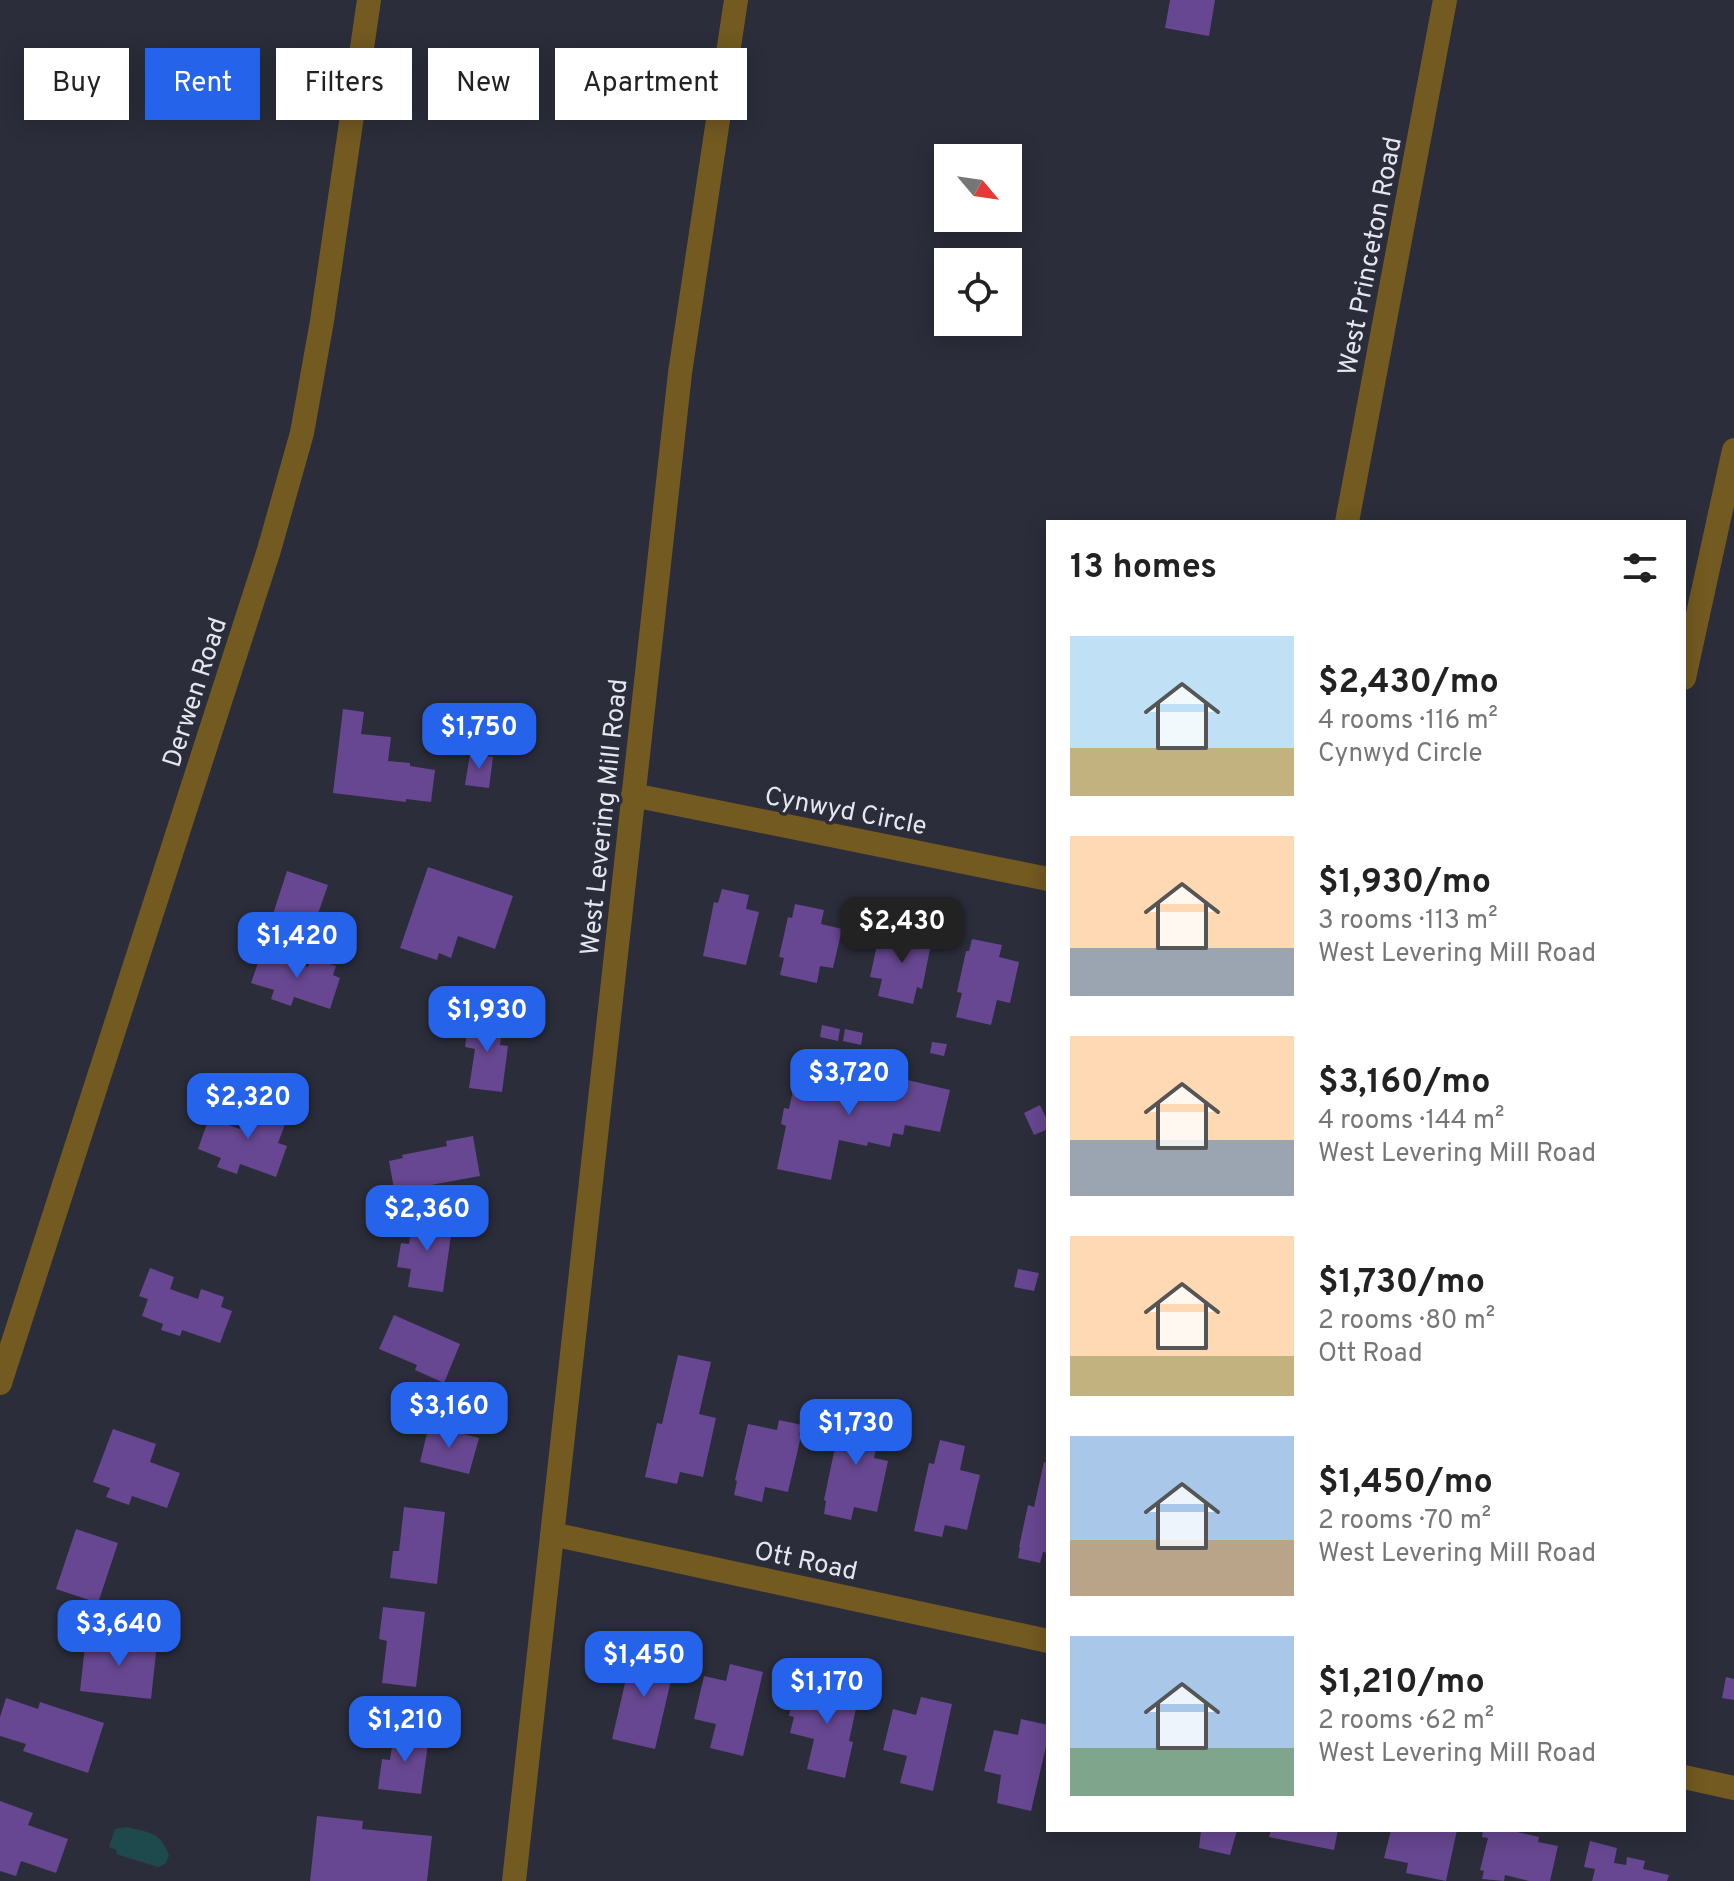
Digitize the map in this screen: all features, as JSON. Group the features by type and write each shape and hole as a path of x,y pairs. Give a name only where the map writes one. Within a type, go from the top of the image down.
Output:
{"street":[{"name":"Derwen Road","path":"0,1383 269,550 302,433 322,321 369,0"},
{"name":"West Levering Mill Road","path":"514,1881 680,373 736,0"},
{"name":"West Princeton Road","path":"1347,520 1445,0"},
{"path":"1686,669 1734,450"},
{"name":"Cynwyd Circle","path":"633,795 1046,879"},
{"name":"Ott Road","path":"552,1534 1046,1641"},
{"path":"1686,1777 1734,1788"}],"shaded area":[{"path":"126,1827 158,1837 169,1856 165,1864 158,1867 116,1854 117,1850 109,1847 115,1829"}],"building":[{"path":"1170,0 1215,0 1209,36 1165,28"},
{"path":"343,709 364,712 361,734 391,737 388,761 435,770 431,802 333,793"},
{"path":"470,754 493,757 489,788 465,785"},
{"path":"428,867 513,896 495,949 458,936 451,958 439,953 437,960 400,948"},
{"path":"287,871 328,885 313,928 273,914"},
{"path":"722,889 749,895 746,909 759,912 746,965 703,956 714,902 718,903"},
{"path":"795,904 824,910 821,924 842,929 833,968 820,966 817,983 780,975 784,958 779,957 788,917 792,918"},
{"path":"904,928 933,934 922,989 917,987 913,1004 878,996 882,979 870,977 879,936 901,941"},
{"path":"972,939 1002,945 999,957 1019,962 1010,1003 997,1000 991,1025 956,1017 962,993 957,992 966,951 969,951"},
{"path":"262,951 308,967 311,958 336,966 333,975 340,978 330,1009 294,997 291,1006 271,999 274,990 251,983"},
{"path":"469,1016 503,1021 500,1045 508,1046 502,1092 469,1088 475,1049 465,1047"},
{"path":"822,1025 840,1029 838,1041 820,1037"},
{"path":"845,1029 863,1033 861,1045 843,1041"},
{"path":"932,1042 947,1044 944,1056 930,1053"},
{"path":"799,1061 853,1071 850,1086 895,1096 899,1078 950,1090 940,1132 905,1125 903,1135 893,1133 890,1147 839,1140 831,1180 777,1169 786,1126 781,1124 784,1108 789,1109"},
{"path":"250,1102 288,1116 278,1143 287,1146 276,1177 240,1164 237,1174 217,1167 221,1158 198,1149 209,1118 240,1129"},
{"path":"1040,1105 1046,1118 1046,1130 1034,1135 1024,1113"},
{"path":"473,1136 480,1176 394,1189 389,1161 403,1158 402,1155 447,1146 446,1141"},
{"path":"413,1214 453,1221 443,1292 408,1287 411,1269 397,1267 401,1243 409,1244"},
{"path":"150,1268 174,1277 170,1289 198,1299 201,1289 224,1297 221,1307 232,1311 220,1343 182,1330 180,1336 161,1330 163,1324 142,1316 148,1299 139,1296"},
{"path":"1018,1269 1039,1273 1034,1291 1014,1287"},
{"path":"394,1315 460,1344 444,1383 415,1370 417,1365 379,1349"},
{"path":"678,1355 711,1362 699,1414 716,1418 703,1477 680,1472 677,1484 645,1477 657,1423 662,1424"},
{"path":"843,1409 883,1417 874,1458 888,1461 877,1512 854,1507 851,1520 824,1514 824,1500"},
{"path":"779,1420 802,1425 788,1492 765,1487 762,1502 734,1495 748,1424 777,1430"},
{"path":"429,1425 479,1438 469,1474 420,1462"},
{"path":"113,1429 156,1444 150,1462 180,1473 167,1508 132,1496 129,1505 106,1497 110,1488 93,1482"},
{"path":"940,1440 965,1446 960,1470 980,1475 967,1530 945,1525 942,1537 914,1531 929,1463 934,1464"},
{"path":"1044,1462 1046,1553 1043,1552 1040,1563 1018,1558 1028,1505 1034,1507"},
{"path":"404,1507 445,1512 437,1584 390,1578 393,1551 399,1551"},
{"path":"76,1529 118,1543 98,1603 56,1589"},
{"path":"383,1607 425,1612 416,1687 382,1683 387,1641 379,1639"},
{"path":"86,1637 157,1644 151,1699 80,1691"},
{"path":"633,1649 676,1659 655,1749 612,1739"},
{"path":"730,1664 763,1672 743,1756 710,1748 716,1724 694,1719 704,1676 726,1681"},
{"path":"1726,1677 1734,1679 1734,1700 1722,1698"},
{"path":"839,1680 861,1685 845,1778 807,1769 814,1739 790,1733 794,1717 789,1716 795,1688 835,1697"},
{"path":"921,1697 952,1704 933,1791 900,1783 907,1756 883,1750 893,1709 916,1715"},
{"path":"6,1698 38,1709 40,1702 104,1723 88,1773 23,1751 26,1744 0,1736 0,1717"},
{"path":"1021,1719 1046,1725 1046,1747 1031,1811 997,1803 1001,1775 984,1771 994,1730 1018,1735"},
{"path":"394,1732 429,1737 421,1794 378,1789 382,1759 390,1760"},
{"path":"0,1801 33,1813 28,1825 68,1839 56,1873 21,1861 16,1876 0,1871"},
{"path":"317,1816 363,1821 362,1829 432,1836 427,1881 310,1881"},
{"path":"1201,1832 1236,1832 1230,1855 1199,1848"},
{"path":"1270,1832 1338,1832 1334,1850 1269,1837"},
{"path":"1390,1832 1457,1832 1446,1881 1406,1873 1408,1863 1384,1858"},
{"path":"1483,1832 1517,1832 1539,1837 1538,1842 1558,1846 1550,1881 1529,1881 1505,1875 1504,1881 1482,1879 1484,1871 1480,1870 1488,1838 1482,1837"},
{"path":"1590,1841 1617,1848 1614,1863 1626,1865 1627,1857 1645,1861 1643,1869 1669,1875 1667,1881 1592,1881 1595,1869 1584,1867"}]}
